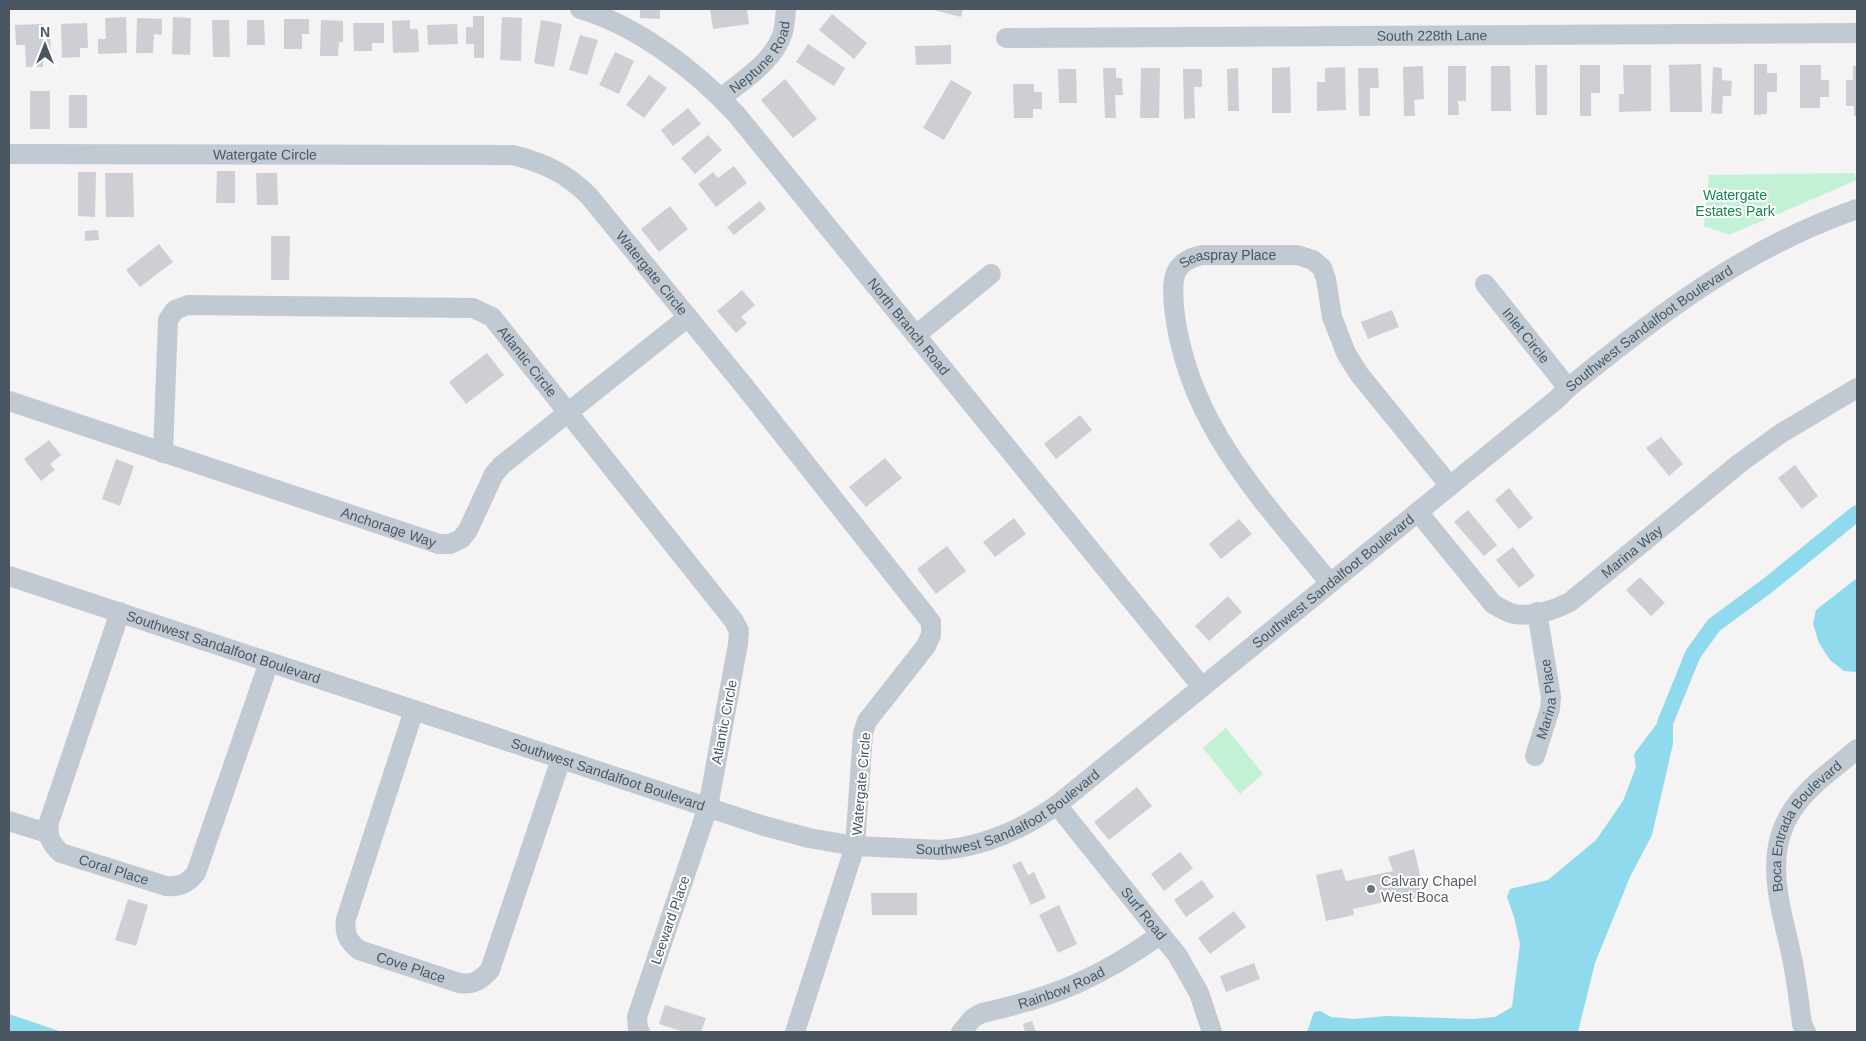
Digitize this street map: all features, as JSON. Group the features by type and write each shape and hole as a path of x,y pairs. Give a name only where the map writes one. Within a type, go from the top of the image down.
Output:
{"street":[{"name":"North Branch Road","path":"580,9 617,16 638,34 682,65 721,98 736,114 1202,687"},
{"name":"Neptune Road","path":"721,98 765,62 781,36 786,9"},
{"name":"South 228th Lane","path":"1006,38 1857,33"},
{"name":"Watergate Circle","path":"9,154 513,156 536,161 564,174 589,196 931,622 931,635 926,646 867,722 863,733 855,846"},
{"name":"Southwest Sandalfoot Boulevard","path":"9,576 764,826 809,838 855,846 956,849 983,843 1009,834 1033,821 1056,805 1654,319 1707,283 1754,255 1803,231 1857,209"},
{"name":"Seaspray Place","path":"1330,583 1239,470 1217,437 1197,397 1185,364 1176,325 1172,286 1174,274 1183,263 1190,258 1202,255 1297,255 1313,260 1322,268 1326,279 1332,317 1350,360 1359,374 1450,486"},
{"path":"916,335 991,274"},
{"name":"Inlet Circle","path":"1485,284 1568,388"},
{"name":"Atlantic Circle","path":"163,453 168,320 175,310 188,305 473,308 492,317 734,621 739,631 708,807"},
{"name":"Anchorage Way","path":"9,402 438,544 450,544 461,539 468,530 494,474 502,465 688,317"},
{"name":"Marina Way","path":"1418,512 1493,604 1503,611 1515,614 1560,608 1570,602 1740,463 1780,434 1857,388"},
{"path":"9,821 47,833 49,822 120,612"},
{"name":"Marina Place","path":"1535,756 1550,709 1551,697 1537,612"},
{"name":"Coral Place","path":"47,833 52,844 61,853 166,886 177,887 188,882 196,873 269,662"},
{"name":"Cove Place","path":"414,710 346,919 345,931 350,942 359,950 368,953 459,983 470,984 482,980 490,970 561,759"},
{"name":"Boca Entrada Boulevard","path":"1806,1032 1802,1024 1794,965 1775,880 1776,855 1782,831 1795,807 1812,788 1857,749"},
{"name":"Surf Road","path":"1056,805 1186,967 1205,1006 1212,1032"},
{"name":"Leeward Place","path":"640,1032 637,1017 708,807"},
{"path":"795,1032 855,846"},
{"name":"Rainbow Road","path":"961,1032 972,1018 982,1013 1048,996 1099,974 1132,955 1160,934"}],"green space":[{"name":"Watergate Estates Park","path":"1854,173 1857,180 1729,235 1704,226 1709,175"},
{"path":"1226,728 1263,774 1240,794 1203,748"}],"water":[{"path":"1857,578 1857,672 1844,671 1830,660 1819,643 1813,624 1816,610"},
{"path":"1673,702 1673,744 1652,835 1630,877 1595,963 1578,1032 1307,1032 1314,1012 1320,1011 1331,1017 1354,1019 1387,1016 1473,1019 1495,1017 1512,1007 1520,944 1507,897 1510,889 1548,880 1596,840 1623,801 1636,767 1634,754"},
{"path":"9,1014 62,1032 9,1032"}],"building":[{"path":"640,9 660,9 660,19 640,18"},
{"path":"710,9 747,9 749,24 713,29"},
{"path":"930,9 963,9 961,17"},
{"path":"832,14 867,43 854,59 819,30"},
{"path":"473,16 484,16 484,58 474,58 474,44 466,44 466,27 473,27"},
{"path":"126,17 127,53 98,54 98,39 106,39 105,18"},
{"path":"173,17 191,18 190,55 172,54"},
{"path":"502,17 522,18 521,61 500,60"},
{"path":"137,18 162,19 162,35 154,34 153,53 136,53"},
{"path":"284,19 309,19 309,34 302,34 302,49 284,49"},
{"path":"212,20 229,20 230,57 213,57"},
{"path":"247,20 264,20 265,45 247,45"},
{"path":"321,20 343,21 343,42 339,42 338,56 320,56"},
{"path":"410,20 410,29 418,29 419,52 393,53 392,21"},
{"path":"541,20 562,24 554,67 534,63"},
{"path":"87,23 88,48 80,48 80,57 62,58 61,24"},
{"path":"353,23 384,23 384,43 372,43 372,51 354,51"},
{"path":"42,24 42,36 50,35 51,53 43,53 43,67 26,67 25,45 16,45 15,25"},
{"path":"457,24 458,44 428,45 427,25"},
{"path":"580,35 598,40 587,75 569,70"},
{"path":"808,44 845,68 834,86 796,62"},
{"path":"951,45 951,64 916,65 915,46"},
{"path":"615,52 634,61 619,94 599,85"},
{"path":"1701,64 1702,112 1670,112 1669,65"},
{"path":"1754,64 1767,64 1767,73 1777,73 1777,92 1767,92 1767,114 1754,115"},
{"path":"1535,65 1547,65 1547,115 1536,115"},
{"path":"1580,65 1600,65 1600,93 1591,93 1591,116 1580,116"},
{"path":"1623,65 1651,65 1651,111 1619,112 1619,94 1624,94"},
{"path":"1800,65 1821,65 1821,80 1829,80 1829,97 1820,97 1820,108 1800,108"},
{"path":"1423,66 1424,99 1414,100 1415,116 1404,116 1403,67"},
{"path":"1448,66 1466,66 1466,101 1458,101 1459,115 1448,115"},
{"path":"1491,66 1510,66 1511,111 1491,111"},
{"path":"1853,66 1857,66 1857,116 1854,116 1854,106 1846,106 1846,80 1853,80"},
{"path":"1290,67 1291,113 1272,113 1272,68"},
{"path":"1345,67 1346,110 1317,111 1317,82 1325,82 1325,68"},
{"path":"1713,67 1722,68 1722,80 1732,81 1731,96 1723,96 1722,114 1711,113"},
{"path":"1103,68 1116,68 1116,78 1122,78 1123,95 1115,95 1116,118 1105,118"},
{"path":"1141,68 1160,68 1159,118 1140,118"},
{"path":"1238,68 1239,111 1228,111 1227,69"},
{"path":"1358,68 1378,68 1379,88 1370,88 1370,116 1359,116"},
{"path":"1058,69 1076,69 1077,103 1059,103"},
{"path":"1183,69 1202,69 1202,87 1194,87 1195,118 1184,119"},
{"path":"649,75 667,88 644,118 626,105"},
{"path":"785,79 817,119 793,138 761,100"},
{"path":"951,80 972,92 944,140 923,128"},
{"path":"1013,84 1034,84 1034,92 1042,92 1042,109 1033,109 1033,118 1014,118"},
{"path":"30,91 50,91 50,129 30,129"},
{"path":"69,95 87,95 87,128 69,128"},
{"path":"688,108 701,124 673,146 661,130"},
{"path":"708,135 722,150 695,174 681,158"},
{"path":"734,166 747,183 716,207 698,184 713,172 718,178"},
{"path":"217,171 235,171 235,203 216,203"},
{"path":"78,172 96,172 95,217 78,216"},
{"path":"105,173 133,173 134,217 106,217"},
{"path":"256,173 277,173 278,205 257,205"},
{"path":"760,201 766,209 734,235 727,227"},
{"path":"670,206 688,229 659,252 641,229"},
{"path":"98,230 99,240 85,241 85,231"},
{"path":"271,236 290,236 289,280 271,280"},
{"path":"159,244 173,262 140,287 126,270"},
{"path":"742,290 755,305 741,317 747,323 736,333 717,311"},
{"path":"1392,310 1399,327 1368,339 1361,322"},
{"path":"487,353 504,375 466,404 449,382"},
{"path":"1080,415 1092,430 1056,459 1044,444"},
{"path":"1661,437 1683,464 1669,476 1646,448"},
{"path":"49,440 61,455 50,464 55,470 41,481 24,459"},
{"path":"885,458 902,478 866,507 849,487"},
{"path":"116,459 134,466 120,506 102,499"},
{"path":"1795,465 1818,496 1802,509 1778,478"},
{"path":"1509,488 1533,518 1519,529 1495,500"},
{"path":"1468,510 1497,545 1484,556 1454,522"},
{"path":"1014,518 1026,534 995,557 983,542"},
{"path":"1239,519 1252,534 1221,559 1209,544"},
{"path":"947,546 966,571 936,594 917,569"},
{"path":"1513,547 1535,576 1519,588 1496,560"},
{"path":"1640,577 1665,603 1651,616 1626,590"},
{"path":"1228,596 1242,612 1209,641 1195,626"},
{"path":"1137,787 1152,806 1109,840 1094,822"},
{"name":"Calvary Chapel West Boca","path":"1414,849 1425,896 1398,903 1397,899 1353,909 1354,915 1326,921 1316,875 1342,869 1346,881 1393,871 1388,857"},
{"path":"1180,852 1193,868 1164,891 1151,874"},
{"path":"1021,861 1028,875 1034,872 1046,898 1031,905 1012,865"},
{"path":"1202,880 1214,897 1186,917 1174,900"},
{"path":"871,893 917,893 917,915 872,915"},
{"path":"128,899 148,905 136,946 115,940"},
{"path":"1059,905 1077,944 1058,953 1039,915"},
{"path":"1234,911 1246,927 1210,954 1198,938"},
{"path":"1254,963 1260,979 1226,992 1220,976"},
{"path":"665,1005 706,1018 701,1032 684,1032 659,1024"},
{"path":"1032,1021 1036,1032 1025,1032 1023,1024"}],"waterway":[{"path":"1665,723 1693,654 1714,625 1767,586 1857,513"}],"place":[{"name":"Calvary Chapel West Boca","path":"1371,889"}]}
